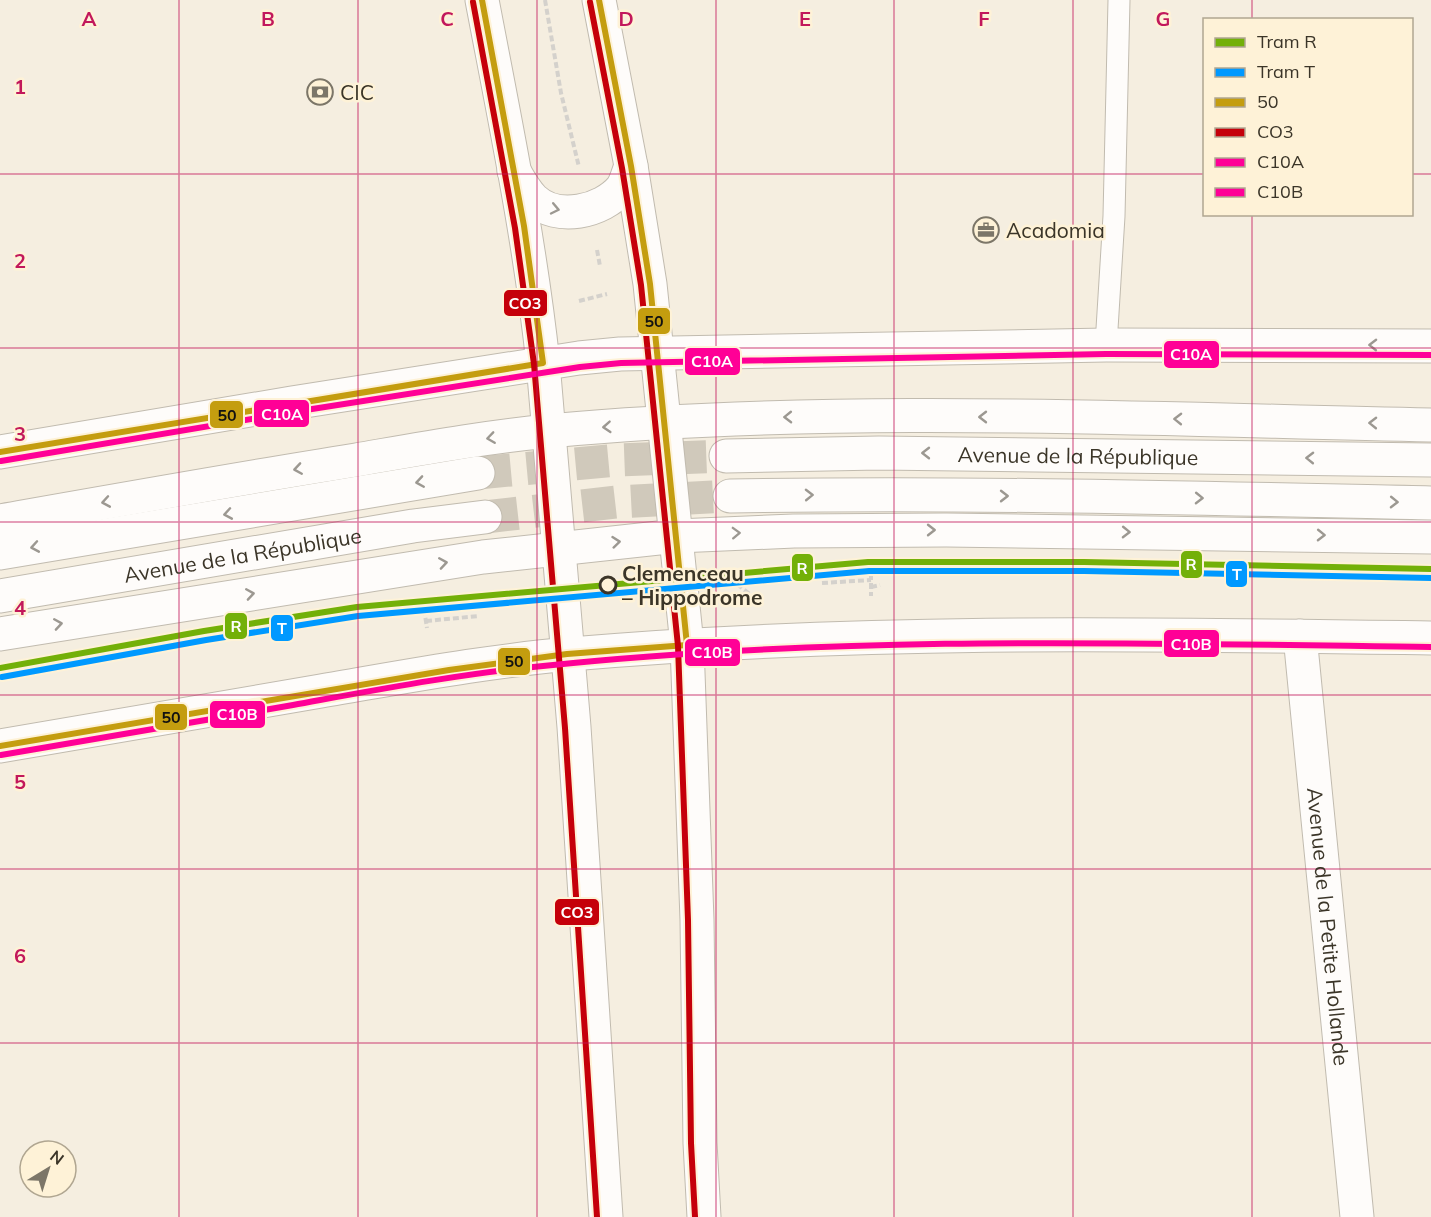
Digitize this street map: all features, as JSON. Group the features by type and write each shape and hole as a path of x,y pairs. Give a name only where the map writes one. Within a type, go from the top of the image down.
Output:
{"main road":[{"path":"482,0 514,171 537,310 543,363 576,756 606,1217"},
{"path":"599,0 631,166 650,284 687,645 697,920 700,1143 704,1217"},
{"path":"514,171 533,199 545,208 558,212 575,212 590,209 615,195 624,185 631,166"},
{"path":"0,452 292,403 600,356 1106,345 1431,346"},
{"path":"0,521 284,471 496,437 665,423 763,417 884,416 1078,417 1431,425"},
{"name":"Avenue de la République","path":"726,456 879,453 1431,460"},
{"name":"Avenue de la République","path":"0,553 478,473"},
{"name":"Avenue de la République","path":"730,496 1110,497 1431,503"},
{"name":"Avenue de la République","path":"0,596 413,525 486,517"},
{"path":"0,634 483,557 677,536 794,531 946,530 1431,537"},
{"path":"0,746 411,676 567,654 771,639 943,636 1431,638"},
{"name":"Avenue de la Petite Hollande","path":"1300,636 1357,1217"}],"lane":[{"path":"1106,345 1114,216 1119,0"}],"path":[{"path":"545,0 561,93 590,209 602,273"},
{"path":"603,284 605,295"},
{"path":"537,310 650,284"},
{"path":"736,566 738,585 763,603"},
{"path":"871,570 872,606"},
{"path":"822,583 871,580"},
{"path":"871,587 880,585"},
{"path":"426,621 479,615"}],"tunnel":[{"path":"478,473 618,460 726,456"},
{"path":"485,517 616,502 730,496"}],"tram line":[{"name":"R","path":"0,668 204,631 357,607 868,562 1084,562 1431,569"},
{"name":"T","path":"2,677 206,640 358,616 869,571 1084,571 1431,578"}],"transit line":[{"name":"50","path":"0,452 543,363 524,226 482,0"},
{"name":"50","path":"599,0 631,166 650,284 687,645"},
{"name":"CO3","path":"473,2 515,228 534,364 565,728 597,1217"},
{"name":"CO3","path":"590,2 622,168 641,285 678,646 688,920 691,1143 695,1217"},
{"name":"C10A","path":"1,461 293,412 580,367 621,363 1106,354 1431,355"},
{"name":"C10B","path":"1,755 449,678 512,669 653,656 764,649 986,643 1431,647"},
{"name":"50","path":"0,746 449,670 567,654 687,645"}],"place":[{"name":"CIC","path":"320,92"},
{"name":"Acadomia","path":"986,230"},
{"name":"Clemenceau – Hippodrome","path":"608,585"}]}
